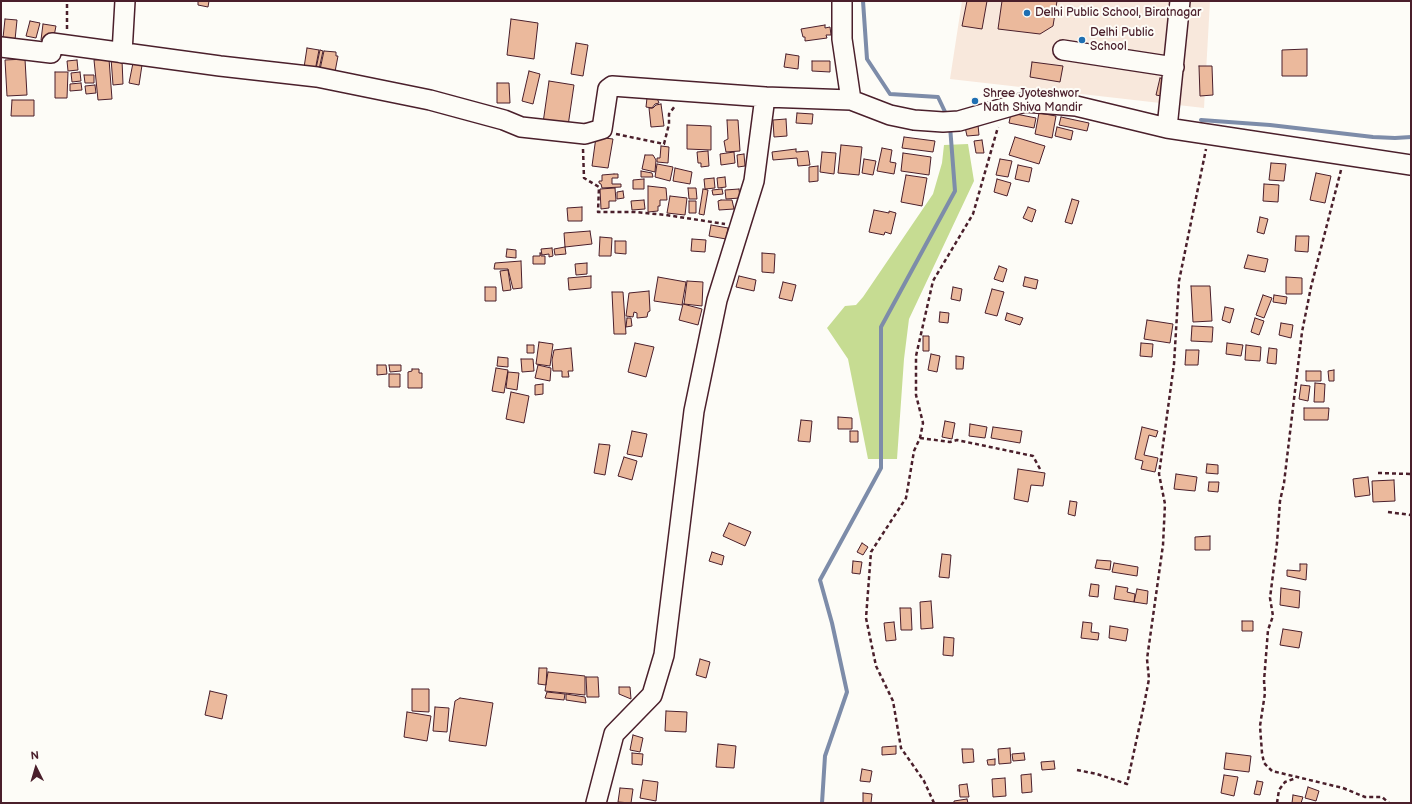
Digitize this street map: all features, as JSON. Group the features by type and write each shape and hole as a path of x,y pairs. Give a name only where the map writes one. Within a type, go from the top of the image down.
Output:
{"street":[{"path":"122,53 125,1"},
{"path":"842,1 842,39 851,100"},
{"path":"1167,128 1180,1"},
{"path":"1,47 51,53 52,43 220,66 317,76 430,100 504,120 520,128 585,134 602,129 608,89 612,86 765,97 851,100 890,115 914,120 951,121 1025,102 1076,106 1167,128 1411,165"},
{"path":"1063,50 1174,67"},
{"path":"596,803 614,734 652,695 664,655 694,411 717,300 754,181 765,97"}],"path":[{"path":"67,46 68,1"},
{"path":"602,129 613,133 664,144 669,124 669,114 686,91"},
{"path":"934,803 924,781 901,748 893,701 876,666 866,618 871,552 906,498 914,451 920,438 923,423 916,395 916,356 933,281 973,214 1003,108"},
{"path":"1077,770 1097,774 1127,784 1144,705 1149,679 1147,659 1163,545 1165,504 1159,474 1174,364 1179,281 1209,134"},
{"path":"583,143 584,178 599,187 598,212 635,212 666,215 740,226"},
{"path":"1344,156 1311,287 1302,332 1284,483 1280,501 1277,543 1270,598 1273,616 1268,630 1264,681 1265,693 1260,726 1264,763 1272,771 1343,788 1364,796 1382,797 1389,803"},
{"path":"920,438 950,442 957,440 1033,456 1040,469"},
{"path":"1378,473 1411,474"},
{"path":"1388,512 1411,515"},
{"path":"1277,803 1280,790 1285,782 1296,777"}],"shaded area":[{"name":"Delhi Public School","path":"962,1 1210,1 1204,108 950,79"}],"green space":[{"path":"968,144 974,181 909,319 904,359 897,459 868,459 848,359 827,328 845,306 856,305 863,297 933,194 942,163 944,145"}],"building":[{"path":"198,1 209,1 208,7 198,5"},
{"path":"967,1 987,1 982,29 962,26"},
{"name":"Delhi Public School, Biratnagar","path":"1002,1 1057,1 1053,26 1040,34 998,29"},
{"path":"5,19 17,20 15,40 3,38"},
{"path":"511,19 538,23 534,59 507,55"},
{"path":"30,21 40,23 36,38 26,36"},
{"path":"43,24 56,26 53,41 41,40"},
{"path":"825,25 825,28 830,27 831,35 826,35 827,38 805,41 805,37 803,37 801,29"},
{"path":"576,43 588,45 583,76 571,74"},
{"path":"307,48 319,50 314,76 303,74"},
{"path":"1307,49 1307,76 1282,76 1282,50"},
{"path":"320,50 323,51 318,74 315,73"},
{"path":"324,51 336,52 336,56 338,56 334,77 319,74"},
{"path":"786,54 799,56 798,69 784,67"},
{"path":"111,58 122,60 123,84 113,85"},
{"path":"25,59 27,95 7,96 5,60"},
{"path":"109,59 112,99 98,100 94,60"},
{"path":"77,60 78,70 68,71 67,61"},
{"path":"812,61 830,61 830,72 812,71"},
{"path":"1032,62 1063,66 1060,82 1030,77"},
{"path":"133,63 142,65 139,85 129,83"},
{"path":"1199,66 1212,66 1213,95 1200,96"},
{"path":"529,71 540,74 533,104 522,101"},
{"path":"55,72 68,72 67,98 55,98"},
{"path":"80,72 81,81 72,82 71,73"},
{"path":"84,75 94,75 94,83 85,83"},
{"path":"1160,78 1169,81 1166,97 1156,95"},
{"path":"549,81 574,85 568,126 543,123"},
{"path":"81,83 82,90 70,91 70,84"},
{"path":"497,83 509,83 510,103 497,103"},
{"path":"95,85 96,93 86,94 85,86"},
{"path":"647,98 657,98 659,103 655,104 652,108 646,107"},
{"path":"12,100 34,100 34,116 11,116"},
{"path":"661,104 664,126 651,127 649,108 653,108 656,105"},
{"path":"797,113 813,114 812,124 796,123"},
{"path":"1011,113 1036,118 1034,128 1009,123"},
{"path":"1039,113 1056,116 1052,138 1035,134"},
{"path":"1061,117 1089,123 1087,131 1059,125"},
{"path":"786,119 787,136 774,137 773,120"},
{"path":"727,120 738,120 740,151 726,152 724,141 728,139"},
{"path":"687,125 711,126 711,150 687,149"},
{"path":"978,125 979,135 967,136 965,127"},
{"path":"1057,127 1073,131 1071,140 1055,136"},
{"path":"596,137 613,139 608,168 592,166"},
{"path":"904,137 935,141 933,152 902,148"},
{"path":"1015,137 1045,146 1039,164 1009,155"},
{"path":"982,140 984,153 976,153 974,141"},
{"path":"841,145 862,147 859,175 838,173"},
{"path":"661,146 669,147 668,163 657,162 657,158 660,158"},
{"path":"882,148 892,150 890,162 896,163 894,174 877,171"},
{"path":"796,149 796,152 808,151 810,165 798,166 797,158 773,160 772,152"},
{"path":"708,151 709,166 701,167 701,163 698,163 697,152"},
{"path":"734,152 735,163 721,165 720,154"},
{"path":"822,152 836,153 834,174 820,172"},
{"path":"903,153 931,157 929,175 901,171"},
{"path":"744,154 745,166 738,167 737,155"},
{"path":"645,155 653,155 656,160 655,172 642,169"},
{"path":"864,159 876,161 873,175 862,173"},
{"path":"1000,159 1012,161 1008,177 996,175"},
{"path":"1271,163 1286,164 1284,181 1269,180"},
{"path":"657,164 673,167 670,181 655,177"},
{"path":"1018,165 1032,168 1029,182 1015,179"},
{"path":"818,166 818,181 809,182 809,167"},
{"path":"675,168 692,172 690,184 673,181"},
{"path":"641,171 652,173 653,177 641,177"},
{"path":"1316,173 1331,176 1325,203 1310,200"},
{"path":"618,174 618,178 612,178 612,184 621,184 621,187 602,188 599,181 602,181 602,175"},
{"path":"906,175 927,178 922,206 901,202"},
{"path":"725,177 726,187 718,188 717,178"},
{"path":"714,178 715,188 705,189 704,179"},
{"path":"644,179 644,189 633,189 633,180"},
{"path":"997,179 1011,183 1007,196 994,192"},
{"path":"1264,184 1279,185 1278,202 1263,201"},
{"path":"648,186 666,188 667,200 660,200 658,211 648,212"},
{"path":"615,188 616,201 609,201 609,208 601,209 600,189"},
{"path":"688,188 696,188 697,199 689,199"},
{"path":"703,189 708,190 704,215 699,214"},
{"path":"722,189 723,194 713,195 712,190"},
{"path":"739,189 740,198 726,199 725,190"},
{"path":"623,191 624,198 617,199 617,192"},
{"path":"670,196 687,198 685,215 667,213"},
{"path":"1072,199 1079,201 1072,224 1065,222"},
{"path":"644,200 645,209 632,210 631,201"},
{"path":"732,200 734,209 719,210 718,201"},
{"path":"689,201 696,201 696,213 689,213"},
{"path":"582,207 582,221 568,221 567,208"},
{"path":"1028,207 1036,210 1032,222 1023,218"},
{"path":"874,210 896,213 891,234 885,232 884,235 869,232"},
{"path":"1260,217 1268,219 1264,234 1257,232"},
{"path":"711,225 728,228 726,239 709,236"},
{"path":"590,231 592,244 565,247 564,233"},
{"path":"1296,236 1309,236 1308,252 1295,251"},
{"path":"600,237 612,238 611,256 599,256"},
{"path":"692,239 706,240 705,252 691,251"},
{"path":"615,241 626,241 626,254 615,253"},
{"path":"565,247 566,254 555,255 554,249"},
{"path":"552,248 553,256 549,257 549,254 542,255 541,249"},
{"path":"507,249 516,250 516,258 506,257"},
{"path":"540,253 541,256 545,256 545,264 533,264 533,256 540,256"},
{"path":"762,253 775,254 774,273 762,272"},
{"path":"1248,255 1268,259 1265,272 1244,268"},
{"path":"521,261 522,288 513,289 508,269 494,269 495,263"},
{"path":"587,263 587,274 576,275 575,264"},
{"path":"999,266 1007,269 1003,282 994,279"},
{"path":"508,270 511,290 503,291 500,271"},
{"path":"591,276 591,288 569,290 568,278"},
{"path":"739,276 756,280 754,291 736,287"},
{"path":"658,277 686,282 682,305 654,301"},
{"path":"1025,277 1038,280 1036,289 1023,286"},
{"path":"1286,277 1302,278 1302,294 1286,294"},
{"path":"687,281 703,282 702,306 684,304"},
{"path":"783,282 796,285 792,301 779,298"},
{"path":"1191,286 1210,286 1212,321 1193,322"},
{"path":"485,287 496,287 496,301 485,301"},
{"path":"953,287 962,289 960,301 951,299"},
{"path":"992,289 1004,292 997,316 985,313"},
{"path":"649,291 650,311 648,312 647,317 637,318 637,313 634,312 633,317 626,316 629,293"},
{"path":"612,292 623,292 626,334 614,334"},
{"path":"1263,295 1272,298 1264,318 1256,315"},
{"path":"1274,295 1287,297 1286,304 1273,302"},
{"path":"683,304 702,309 698,325 679,320"},
{"path":"1225,307 1234,309 1230,323 1222,320"},
{"path":"940,312 949,313 948,323 939,322"},
{"path":"1007,313 1023,318 1020,325 1005,320"},
{"path":"627,318 631,318 632,326 626,327"},
{"path":"1255,318 1264,321 1259,335 1251,332"},
{"path":"1147,320 1173,324 1170,343 1144,339"},
{"path":"1281,323 1293,325 1291,338 1279,335"},
{"path":"1192,326 1213,327 1212,342 1191,341"},
{"path":"923,336 929,336 929,351 923,351"},
{"path":"539,342 553,344 550,366 536,364"},
{"path":"635,343 654,347 646,377 628,372"},
{"path":"1141,343 1153,344 1152,357 1140,356"},
{"path":"1227,343 1243,345 1241,356 1226,354"},
{"path":"527,345 534,345 534,353 527,353"},
{"path":"1246,345 1261,347 1260,361 1245,360"},
{"path":"571,348 573,371 568,371 569,377 562,377 562,371 553,371 552,360 554,350"},
{"path":"1269,348 1277,349 1276,364 1267,363"},
{"path":"1186,350 1199,350 1198,365 1185,365"},
{"path":"931,354 940,356 937,372 928,370"},
{"path":"956,356 964,357 963,369 956,369"},
{"path":"498,357 508,358 508,367 497,366"},
{"path":"521,359 533,359 534,371 522,372"},
{"path":"377,365 386,365 387,374 377,375"},
{"path":"389,365 401,365 401,371 390,372"},
{"path":"538,365 551,368 550,381 535,378"},
{"path":"496,368 508,370 504,393 492,391"},
{"path":"412,369 419,369 419,373 422,373 422,388 408,388 408,372 412,371"},
{"path":"1334,370 1334,381 1329,381 1328,371"},
{"path":"1306,371 1321,371 1321,381 1306,381"},
{"path":"508,372 519,373 517,390 506,388"},
{"path":"389,374 400,374 400,387 389,387"},
{"path":"1315,383 1325,384 1324,402 1314,402"},
{"path":"543,384 543,394 535,395 535,385"},
{"path":"1301,385 1310,386 1308,401 1299,399"},
{"path":"511,392 529,396 524,423 506,419"},
{"path":"1304,408 1329,408 1328,420 1304,420"},
{"path":"838,417 852,418 852,429 838,429"},
{"path":"801,420 812,421 810,442 798,441"},
{"path":"945,421 955,423 952,439 942,437"},
{"path":"970,424 987,427 985,438 969,436"},
{"path":"993,427 1022,431 1020,443 991,438"},
{"path":"1142,427 1158,431 1156,437 1149,435 1144,455 1158,458 1155,472 1141,469 1143,461 1135,459"},
{"path":"632,431 647,434 642,457 627,454"},
{"path":"850,431 858,431 858,442 850,442"},
{"path":"599,444 610,445 605,475 594,473"},
{"path":"624,457 637,461 632,480 618,476"},
{"path":"1207,464 1218,465 1218,474 1206,473"},
{"path":"1018,469 1045,473 1043,486 1031,485 1028,502 1014,499"},
{"path":"1176,474 1197,477 1195,491 1174,489"},
{"path":"1368,477 1370,495 1355,497 1353,479"},
{"path":"1394,480 1395,501 1373,502 1372,481"},
{"path":"1209,482 1219,482 1218,492 1208,491"},
{"path":"1070,501 1077,502 1075,516 1068,514"},
{"path":"729,523 751,532 745,546 723,536"},
{"path":"1210,536 1210,550 1195,550 1195,537"},
{"path":"862,543 868,547 863,555 857,552"},
{"path":"712,552 724,556 722,565 709,561"},
{"path":"942,554 951,555 949,578 939,577"},
{"path":"1097,560 1111,561 1110,570 1095,568"},
{"path":"853,561 862,562 860,574 852,573"},
{"path":"1114,563 1138,567 1137,576 1112,572"},
{"path":"1300,564 1307,564 1306,580 1287,576 1287,570 1300,571"},
{"path":"1091,584 1099,585 1098,597 1089,596"},
{"path":"1116,586 1128,588 1127,592 1135,594 1134,602 1114,599"},
{"path":"1281,588 1300,591 1299,608 1280,605"},
{"path":"1137,589 1148,591 1147,604 1134,602"},
{"path":"931,601 933,628 921,629 920,602"},
{"path":"900,608 911,608 912,630 901,630"},
{"path":"1242,621 1253,621 1253,631 1242,631"},
{"path":"894,622 896,640 886,641 884,623"},
{"path":"1083,622 1092,623 1091,632 1099,633 1098,640 1081,638"},
{"path":"1110,626 1128,629 1126,641 1109,638"},
{"path":"1283,629 1302,632 1299,648 1280,645"},
{"path":"944,637 954,638 953,656 943,655"},
{"path":"700,659 710,662 706,678 696,675"},
{"path":"539,668 547,668 546,685 538,684"},
{"path":"548,672 585,676 585,695 545,691"},
{"path":"586,677 598,677 599,697 587,697"},
{"path":"619,687 630,687 631,699 619,694"},
{"path":"412,689 429,689 429,712 412,711"},
{"path":"210,691 227,695 222,719 205,715"},
{"path":"547,692 565,694 564,700 545,698"},
{"path":"566,694 585,697 586,703 566,700"},
{"path":"460,698 493,703 486,746 449,741 455,701"},
{"path":"435,707 449,708 447,732 433,731"},
{"path":"666,711 687,712 686,732 665,731"},
{"path":"407,712 431,716 427,741 404,737"},
{"path":"633,735 643,738 640,752 630,750"},
{"path":"718,744 736,746 734,768 716,767"},
{"path":"896,746 896,754 882,755 882,747"},
{"path":"1010,748 1011,763 999,764 998,749"},
{"path":"962,749 973,749 974,762 963,763"},
{"path":"632,753 643,754 642,765 632,764"},
{"path":"1024,753 1025,760 1013,761 1012,754"},
{"path":"1226,753 1251,756 1249,772 1224,769"},
{"path":"995,759 995,765 988,765 987,760"},
{"path":"1054,761 1055,769 1042,770 1041,762"},
{"path":"862,769 872,771 870,782 860,781"},
{"path":"1031,774 1032,792 1022,793 1021,775"},
{"path":"1224,775 1238,777 1234,796 1221,793"},
{"path":"1005,778 1006,796 993,797 992,779"},
{"path":"643,780 658,782 656,801 640,798"},
{"path":"1257,781 1263,782 1260,795 1254,794"},
{"path":"967,784 969,797 960,797 959,785"},
{"path":"1308,787 1319,791 1316,801 1305,798"},
{"path":"620,788 633,789 631,803 618,802"},
{"path":"863,793 872,794 871,803 863,803"},
{"path":"1293,795 1303,797 1301,803 1292,803"},
{"path":"967,799 968,803 954,803 954,801"}],"waterway":[{"path":"863,1 867,59 890,94 938,97 947,116"},
{"path":"1201,120 1270,125 1373,137 1411,137"},
{"path":"822,803 825,756 847,692 832,623 820,580 881,468 881,327 955,191 950,126"}],"place":[{"name":"Delhi Public School, Biratnagar","path":"1027,13"},
{"name":"Delhi Public School","path":"1082,40"},
{"name":"Shree Jyoteshwor Nath Shiva Mandir","path":"975,101"}]}
